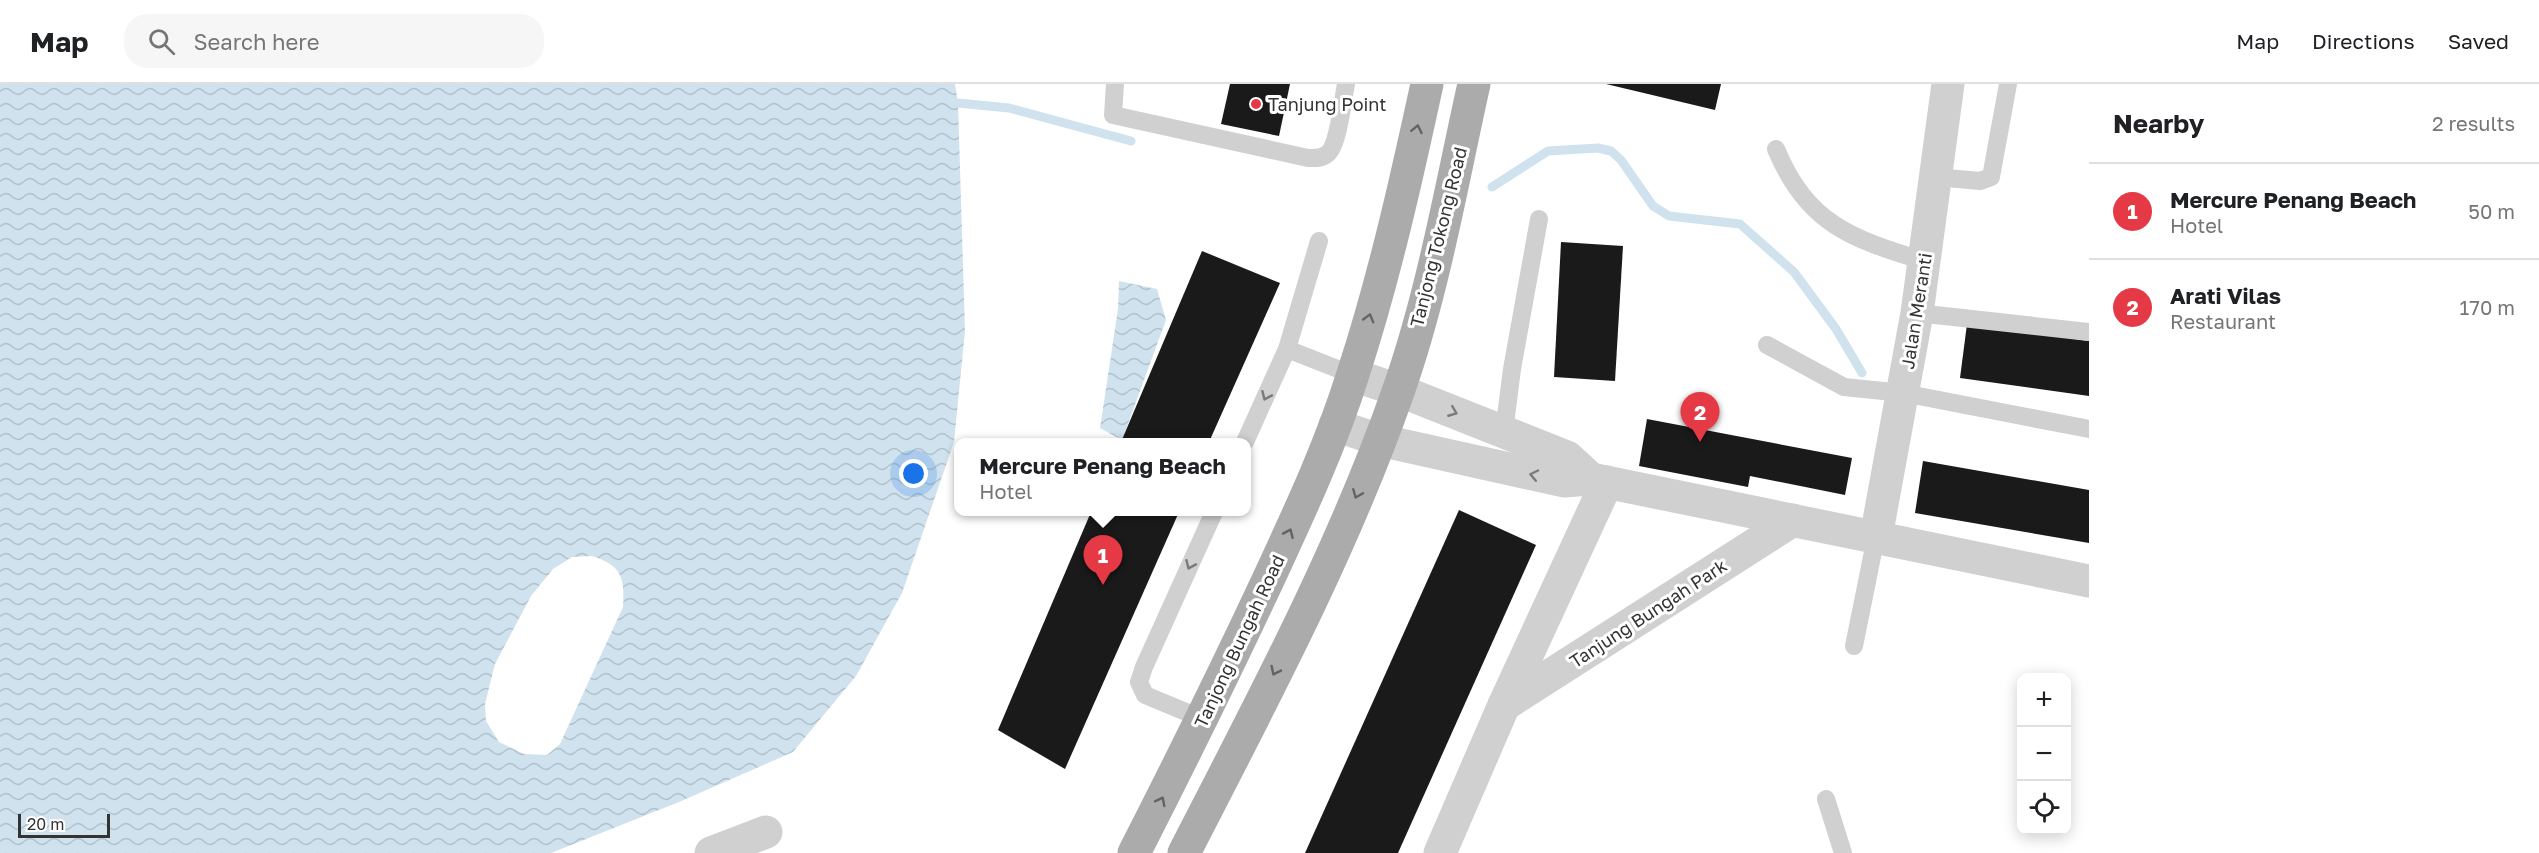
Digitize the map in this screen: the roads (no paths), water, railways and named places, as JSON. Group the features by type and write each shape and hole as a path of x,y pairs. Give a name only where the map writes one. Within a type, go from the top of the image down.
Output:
{"main road":[{"path":"1353,375 1403,194 1427,84"},
{"name":"Tanjong Tokong Road","path":"1379,440 1398,390 1431,276 1474,84"},
{"name":"Tanjong Bungah Road","path":"1134,853 1203,719 1289,534 1335,425 1353,375"},
{"path":"1184,853 1248,728 1337,542 1379,440"}],"street":[{"name":"Jalan Meranti","path":"1876,537 1917,314 1948,84"},
{"path":"1353,375 1398,390 1568,457 1599,480"},
{"path":"1335,425 1379,440 1564,481 1599,480 2089,581"},
{"path":"1440,853 1599,480"},
{"name":"Tanjung Bungah Park","path":"1504,705 1793,520"},
{"path":"711,853 766,832"}],"lane":[{"path":"1114,84 1113,115 1308,158 1320,158 1330,153 1346,84"},
{"path":"1936,177 1980,181 1992,177 2008,84"},
{"path":"1776,149 1785,170 1807,203 1830,223 1870,244 1924,261"},
{"path":"1504,432 1512,369 1539,219"},
{"path":"1247,438 1287,350 1319,242"},
{"path":"1917,314 2089,332"},
{"path":"1767,345 1844,387 1903,393 2089,429"},
{"path":"1287,350 1353,375"},
{"path":"1203,719 1145,695 1139,682 1212,516"},
{"path":"1854,646 1876,537"},
{"path":"1826,799 1843,853"}],"water":[{"path":"0,84 955,84 958,103 965,331 954,442 902,593 856,676 793,752 679,802 551,853 0,853","holes":["592,556 615,568 622,580 623,607 560,744 547,755 524,754 499,742 486,721 485,704 495,664 531,596 553,569 572,557"]},
{"path":"1119,281 1157,289 1166,320 1123,438 1100,428 1118,309"}],"waterway":[{"path":"958,103 1009,108 1131,141"},
{"path":"1492,187 1548,151 1598,148 1611,151 1621,160 1653,206 1669,216 1740,224 1794,272 1836,329 1862,373"}],"place":[{"name":"Tanjung Point","path":"1256,104"},
{"name":"Arati Vilas","path":"1700,442"},
{"name":"Mercure Penang Beach","path":"1103,585"}]}
